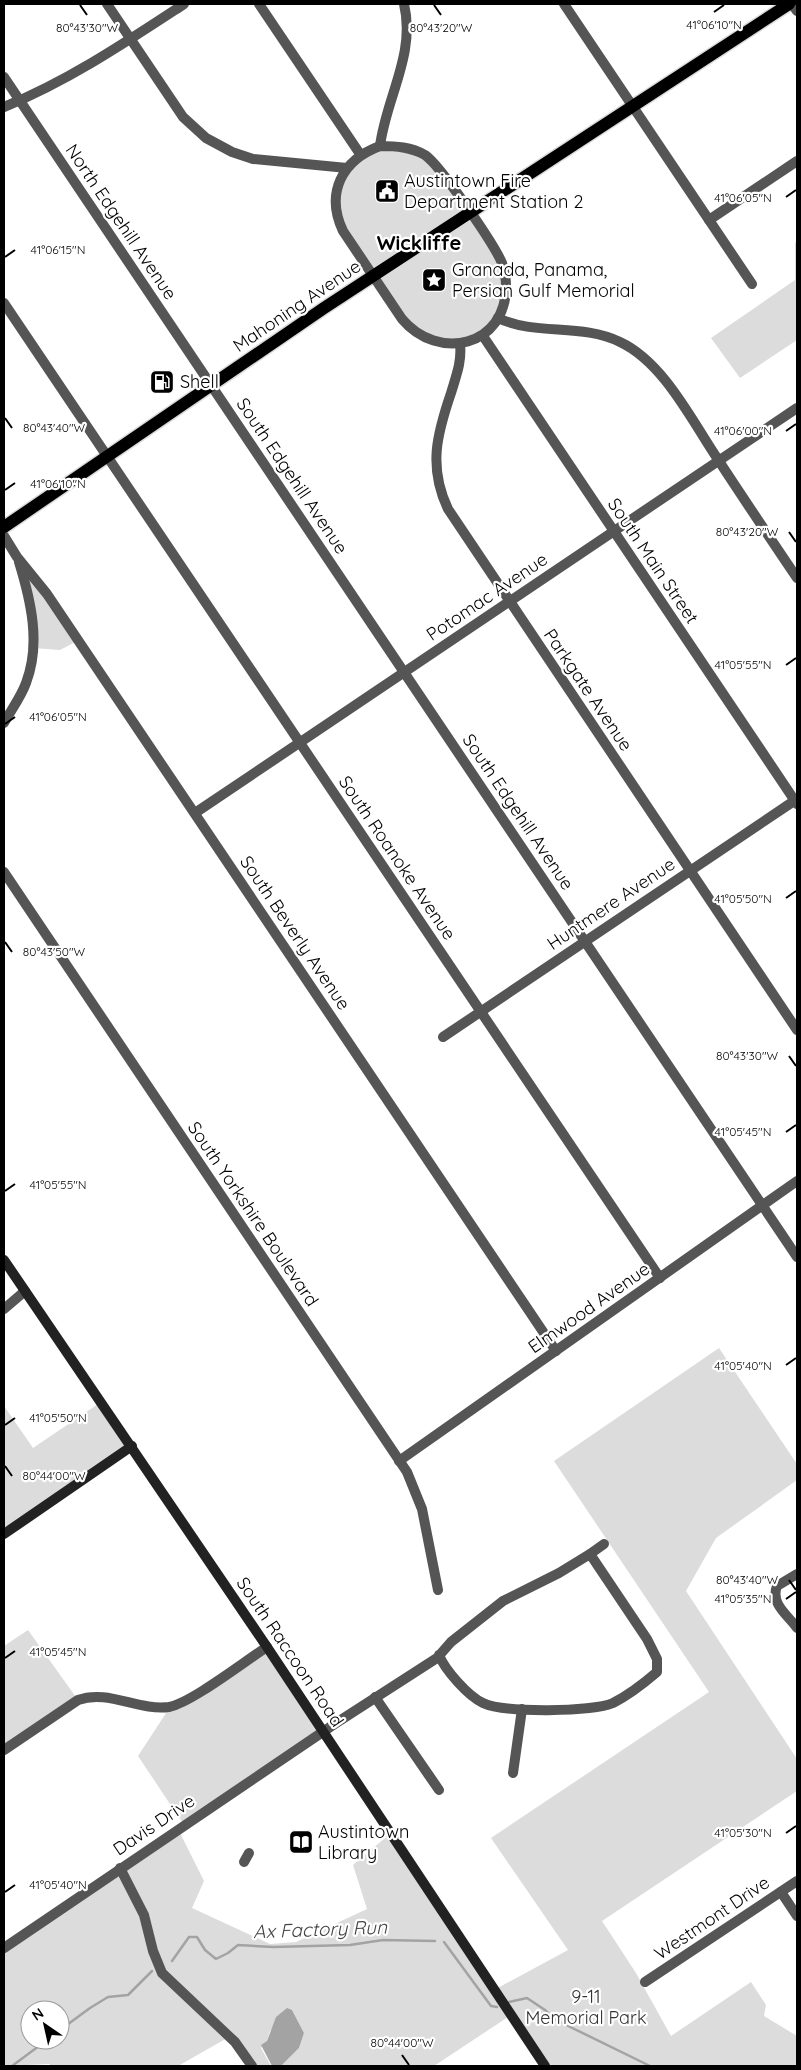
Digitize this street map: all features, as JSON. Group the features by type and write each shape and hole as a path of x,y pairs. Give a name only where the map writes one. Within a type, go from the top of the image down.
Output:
{"main road":[{"name":"Mahoning Avenue","path":"4,527 469,213 791,4"}],"street":[{"path":"107,4 183,117 198,132 222,148 254,158 346,168"},
{"path":"4,107 36,94 131,39 184,4"},
{"path":"259,4 360,154"},
{"path":"380,146 382,128 405,56 407,24 404,4"},
{"path":"564,4 752,284"},
{"path":"791,4 797,11"},
{"name":"North Edgehill Avenue","path":"4,77 211,386"},
{"path":"380,146 408,148 424,155 442,172 496,253 504,271 506,291 498,318 483,336 460,344 437,342 414,331 402,318 343,231 338,217 337,195 346,168 360,154 380,146"},
{"path":"709,220 797,161"},
{"name":"South Roanoke Avenue","path":"4,303 660,1278"},
{"path":"498,318 514,326 594,332 622,342 635,350 659,373 797,578"},
{"name":"South Main Street","path":"483,336 796,801"},
{"name":"Parkgate Avenue","path":"460,344 461,362 441,423 436,446 438,480 448,509 797,1030"},
{"name":"South Edgehill Avenue","path":"211,386 797,1257"},
{"name":"Potomac Avenue","path":"195,813 797,408"},
{"name":"South Beverly Avenue","path":"4,536 17,557 48,594 556,1351"},
{"path":"4,723 26,682 32,656 32,613 17,557"},
{"name":"Huntmere Avenue","path":"444,1036 796,801"},
{"name":"South Yorkshire Boulevard","path":"4,872 399,1461 412,1483 422,1509 438,1590"},
{"name":"Elmwood Avenue","path":"399,1461 797,1181"},
{"name":"South Raccoon Road","path":"4,1260 132,1446 545,2066"},
{"path":"4,1309 25,1290"},
{"path":"4,1534 132,1446"},
{"name":"Davis Drive","path":"4,1948 120,1868 439,1655 451,1642 503,1601 559,1573 604,1544"},
{"path":"439,1655 458,1682 483,1703 522,1710 598,1707 612,1703 638,1688 657,1672 657,1659 647,1640 590,1554"},
{"path":"797,1574 782,1581 775,1591 779,1607 797,1628"},
{"path":"4,1750 78,1700 87,1697 101,1696 159,1707 179,1704 266,1647"},
{"path":"375,1697 439,1790"},
{"path":"513,1773 522,1710"},
{"path":"120,1868 144,1915 153,1950 162,1973 229,2037 252,2066"},
{"name":"Westmont Drive","path":"645,1982 797,1881"},
{"path":"781,1892 797,1916"}],"green space":[{"path":"394,146 432,161 505,271 498,318 460,344 414,331 351,244 336,200 356,158"},
{"path":"797,241 797,340 740,378 711,338 795,280 795,243"},
{"path":"17,557 79,640 60,650 33,648"},
{"name":"9-11 Memorial Park","path":"719,1348 797,1464 797,1480 716,1538 686,1591 797,1759 797,1791 602,1921 636,1973 671,2036 751,1982 766,2005 764,2016 797,2036 797,2066 545,2066 511,2015 434,2066 281,2066 299,2048 304,2033 292,2010 270,2031 267,2041 261,2048 271,2066 252,2066 229,2037 178,2066 51,2066 49,2064 4,2066 4,1948 178,1829 204,1881 192,1908 270,1944 296,1942 367,1909 353,1865 391,1833 494,1990 568,1950 491,1838 709,1692 554,1461"},
{"path":"101,1402 132,1446 4,1534 4,1406 33,1448"},
{"path":"28,1630 78,1700 4,1746 4,1646"},
{"path":"267,1647 323,1732 184,1825 138,1756 170,1707"}],"shaded area":[{"path":"287,2008 292,2010 304,2033 299,2048 281,2066 272,2066 261,2045 267,2041 276,2017"}],"waterway":[{"name":"Ax Factory Run","path":"172,1961 189,1937 197,1937 205,1950 216,1959 238,1945 273,1947 350,1945 383,1940 435,1941"},
{"name":"Ax Factory Run","path":"444,1942 491,2006 497,2007"},
{"name":"Ax Factory Run","path":"70,2023 108,1997 128,1995 152,1971"},
{"name":"Ax Factory Run","path":"509,2002 527,1998 545,2010 554,2019 650,2066"},
{"name":"Ax Factory Run","path":"12,2066 34,2050"}],"place":[{"name":"Austintown Fire Department Station 2","path":"387,191"},
{"name":"Granada, Panama, Persian Gulf Memorial","path":"434,280"},
{"name":"Shell","path":"162,382"},
{"name":"Austintown Library","path":"301,1842"}],"district":[{"name":"Wickliffe","path":"419,243"}]}
